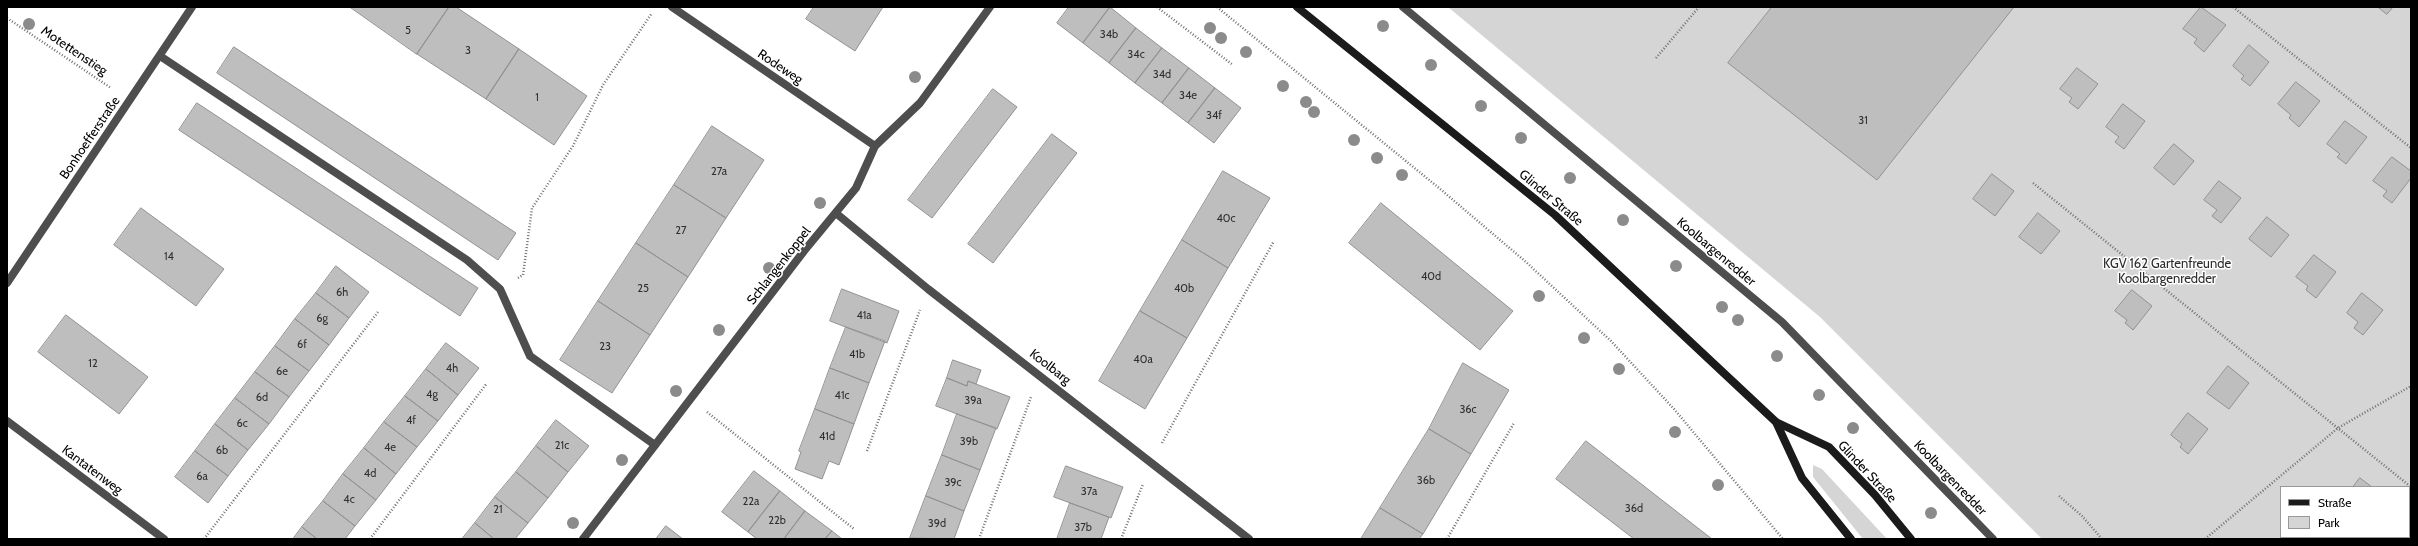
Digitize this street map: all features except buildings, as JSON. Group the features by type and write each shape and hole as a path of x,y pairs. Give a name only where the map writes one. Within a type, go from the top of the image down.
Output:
{"main road":[{"name":"Glinder Straße","path":"1297,7 1555,215 1776,422 1830,448 1875,495 1911,539"},
{"name":"Glinder Straße","path":"1776,422 1802,478 1851,539"}],"street":[{"name":"Bonhoefferstraße","path":"7,282 192,7"},
{"name":"Rodeweg","path":"672,7 875,146"},
{"name":"Schlangenkoppel","path":"583,539 804,251 837,214 856,188 875,146 920,103 990,7"},
{"name":"Koolbargenredder","path":"1403,7 1782,322 1993,539"},
{"path":"160,56 468,260 500,288 530,356 655,445"},
{"name":"Koolbarg","path":"837,214 928,289 1040,374 1249,539"},
{"name":"Kantatenweg","path":"7,421 164,539"}],"path":[{"path":"500,288 523,275 532,208 573,146 603,84 656,7"},
{"path":"1157,7 1233,65"},
{"path":"1217,7 1439,188 1526,262 1611,341 1674,409 1783,539"},
{"path":"1656,58 1699,7"},
{"path":"2233,7 2411,148"},
{"name":"Motettenstieg","path":"7,18 130,100"},
{"path":"2033,183 2410,486"},
{"path":"1121,539 1151,463 1274,241"},
{"path":"867,451 928,289"},
{"path":"204,539 378,312"},
{"path":"979,539 1040,374"},
{"path":"370,539 487,383"},
{"path":"2204,539 2338,428 2411,386"},
{"path":"690,399 854,529"},
{"path":"1448,539 1514,423"},
{"path":"2060,496 2082,516 2102,539"}],"green space":[{"name":"KGV 162 Gartenfreunde Koolbargenredder","path":"1448,7 2411,7 2411,539 2042,539 1820,317"},
{"path":"1813,465 1822,469 1887,539 1863,539 1813,477"}]}
